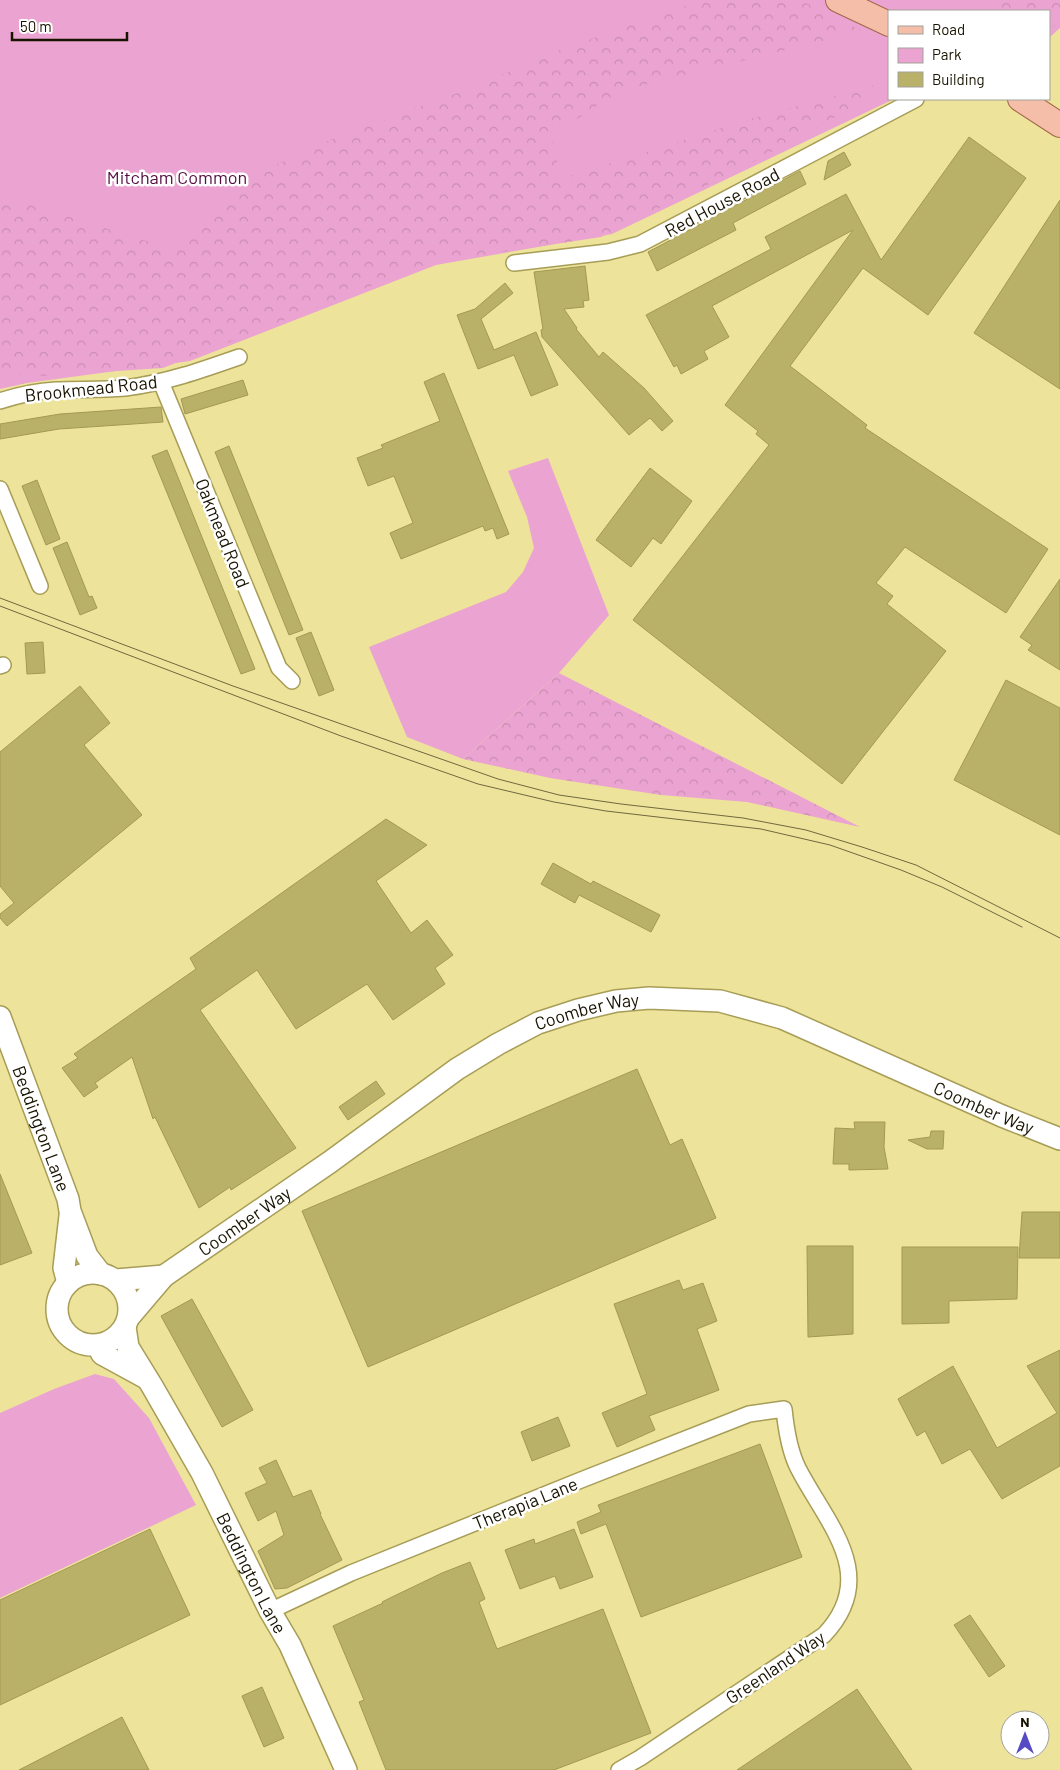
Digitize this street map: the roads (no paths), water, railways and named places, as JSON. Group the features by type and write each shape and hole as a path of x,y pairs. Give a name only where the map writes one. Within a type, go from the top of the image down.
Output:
{"main road":[{"path":"838,0 888,24"},
{"path":"1022,100 1060,125"},
{"name":"Coomber Way","path":"127,1321 164,1276 330,1162 465,1064 538,1023 578,1010 616,1002 649,998 720,1002 782,1018 1002,1116 1060,1139"},
{"name":"Beddington Lane","path":"0,1017 68,1199 70,1211 87,1256 108,1277 122,1286 129,1299 127,1321 128,1347 202,1473 270,1611 290,1645 346,1770"},
{"name":"Beddington Lane","path":"68,1282 64,1268 70,1211"},
{"path":"108,1277 82,1273 68,1282 57,1303 57,1316 63,1330 76,1341 98,1346 111,1342 123,1331 127,1321"},
{"name":"Coomber Way","path":"108,1277 164,1276"},
{"path":"98,1346 102,1354 148,1380"}],"street":[{"name":"Red House Road","path":"514,263 608,252 640,244 914,100"},
{"name":"Brookmead Road","path":"0,401 30,393 55,390 124,388 161,382 240,357"},
{"name":"Oakmead Road","path":"161,382 279,668 292,681"},
{"path":"0,489 40,586"},
{"name":"Therapia Lane","path":"270,1611 351,1573 581,1480 749,1414 784,1409"},
{"name":"Greenland Way","path":"619,1770 640,1758 824,1635 836,1622 845,1604 848,1561 835,1531 798,1468 785,1424 784,1409"}],"tram line":[{"path":"0,598 233,686 498,779 559,795 743,818 806,830 862,847 916,865 1060,938"},
{"path":"0,606 341,736 478,784 554,802 606,811 761,829 830,845 901,870 942,887 1022,927"}],"park label":[{"name":"Mitcham Common","path":"177,177"}]}
